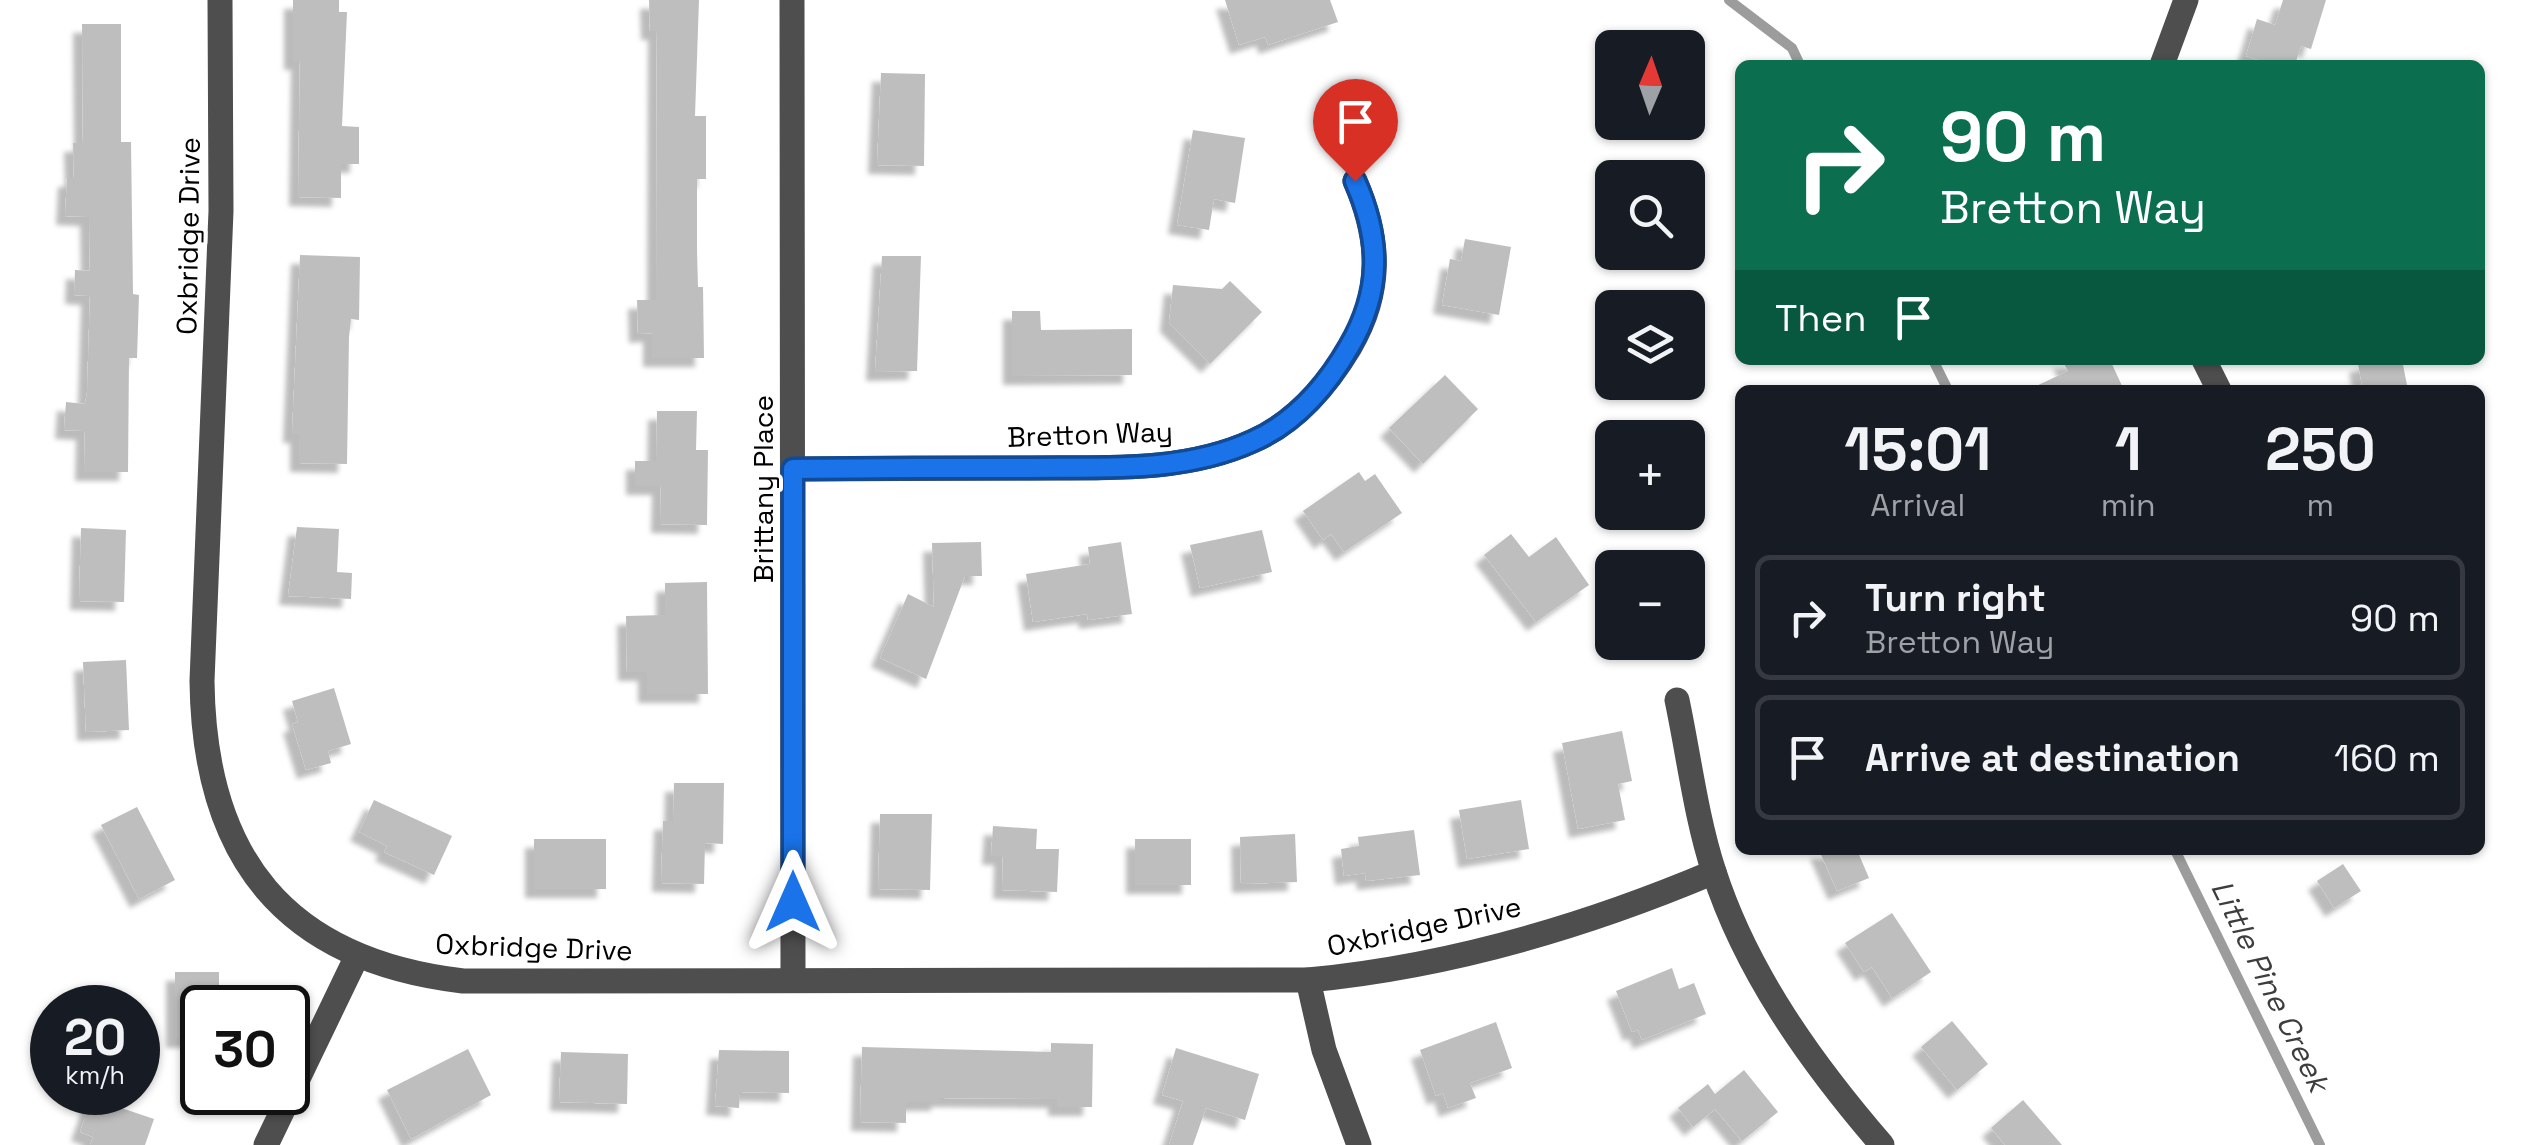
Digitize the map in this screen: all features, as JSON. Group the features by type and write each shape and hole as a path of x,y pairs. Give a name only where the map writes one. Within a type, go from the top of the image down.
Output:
{"street":[{"name":"Oxbridge Drive","path":"220,0 221,211 202,681 206,750 221,811 249,868 292,917 357,956 463,981 1308,980 1411,966 1482,949 1581,920 1714,872"},
{"name":"Brittany Place","path":"792,0 793,979"},
{"path":"2164,60 2186,0"},
{"name":"Bretton Way","path":"793,469 1130,467 1200,459 1256,440 1303,409 1332,375 1358,332 1368,303 1376,247 1372,221 1355,181"},
{"path":"1678,700 1714,872 1750,960 1772,996 1882,1145"},
{"path":"266,1145 357,956"},
{"path":"1308,980 1324,1050 1358,1145"}],"building":[{"path":"293,0 339,0 339,12 347,12 342,126 359,127 359,164 341,164 341,198 298,197 300,61 293,61"},
{"path":"649,0 699,0 695,116 706,116 706,179 697,179 698,287 703,287 704,358 652,358 652,333 638,334 637,300 656,300 657,31 650,31"},
{"path":"1225,0 1330,0 1338,22 1268,45 1265,37 1239,45"},
{"path":"2283,0 2326,0 2311,49 2301,46 2297,60 2258,60 2246,56 2257,19 2275,25"},
{"path":"82,24 121,24 121,142 131,142 133,294 139,295 137,358 129,358 128,472 84,472 85,431 64,430 66,402 85,404 87,393 90,296 74,295 75,270 90,271 89,217 65,216 67,178 74,178 73,143 83,143"},
{"path":"881,73 925,74 924,166 877,165"},
{"path":"1193,130 1245,138 1235,203 1214,199 1209,230 1177,225"},
{"path":"1465,239 1511,247 1499,315 1442,305 1450,259 1461,261"},
{"path":"300,255 360,257 359,320 351,319 349,337 347,464 299,463 299,434 292,434"},
{"path":"882,256 921,256 917,371 875,372"},
{"path":"1230,281 1262,312 1210,364 1169,323 1173,285 1222,289"},
{"path":"1012,311 1040,311 1041,330 1132,329 1132,375 1012,376"},
{"path":"2065,365 2112,365 2122,385 2039,385 2068,371"},
{"path":"2358,365 2403,365 2407,385 2362,385"},
{"path":"1445,375 1478,409 1423,464 1389,428"},
{"path":"657,411 697,411 696,450 708,450 707,525 660,524 661,486 635,486 635,461 656,461"},
{"path":"1359,472 1365,481 1375,474 1402,513 1344,552 1331,534 1323,540 1303,511"},
{"path":"297,527 339,529 337,572 352,573 351,599 288,596"},
{"path":"81,528 126,530 124,602 79,601"},
{"path":"1262,530 1272,572 1200,588 1190,545"},
{"path":"1511,534 1529,557 1556,537 1589,585 1536,622 1484,555"},
{"path":"981,542 982,576 965,576 926,679 880,658 908,594 934,607 932,543"},
{"path":"1121,542 1132,614 1088,620 1087,614 1033,622 1026,574 1090,564 1088,547"},
{"path":"707,582 708,694 647,694 647,672 627,672 626,616 665,615 665,583"},
{"path":"126,660 129,730 86,732 83,662"},
{"path":"334,688 351,744 328,751 331,763 306,770 292,724 298,722 292,701"},
{"path":"1622,731 1632,781 1618,784 1625,820 1578,829 1562,743"},
{"path":"674,783 724,783 723,844 705,843 704,884 661,883 663,821 673,821"},
{"path":"374,800 452,836 434,875 384,852 387,846 359,832"},
{"path":"1521,800 1529,849 1467,859 1459,810"},
{"path":"137,807 175,880 139,899 101,825"},
{"path":"880,814 932,814 930,890 878,889"},
{"path":"993,826 1037,829 1036,849 1059,849 1057,892 1002,890 1003,856 991,856"},
{"path":"1414,830 1420,875 1366,881 1365,873 1344,876 1341,849 1359,846 1358,837"},
{"path":"1295,834 1297,882 1241,884 1240,837"},
{"path":"534,839 606,839 606,889 534,889"},
{"path":"1135,839 1191,839 1191,885 1135,885"},
{"path":"1821,855 1859,855 1869,878 1837,891"},
{"path":"2343,864 2361,891 2334,908 2317,881"},
{"path":"1892,913 1931,972 1892,998 1872,967 1864,972 1845,943"},
{"path":"1672,968 1679,989 1694,983 1706,1014 1642,1040 1638,1030 1632,1032 1616,991"},
{"path":"175,972 219,972 219,985 180,985 180,1039 175,1039"},
{"path":"1952,1021 1988,1064 1957,1090 1921,1047"},
{"path":"1496,1022 1512,1068 1470,1083 1476,1098 1448,1108 1443,1093 1436,1096 1420,1050"},
{"path":"1051,1043 1093,1044 1092,1107 1057,1107 1057,1099 940,1098 940,1102 906,1102 906,1123 860,1122 862,1047 1051,1052"},
{"path":"1176,1048 1259,1074 1245,1120 1206,1108 1193,1145 1169,1145 1183,1101 1162,1095"},
{"path":"468,1049 491,1095 411,1139 387,1090"},
{"path":"719,1050 789,1051 789,1093 740,1092 739,1108 715,1106"},
{"path":"561,1052 628,1054 627,1104 559,1102"},
{"path":"1744,1070 1778,1112 1742,1141 1715,1109 1693,1127 1678,1108 1708,1084 1715,1094"},
{"path":"2023,1100 2062,1145 2005,1145 1991,1128"},
{"path":"86,1115 142,1115 154,1119 145,1145 90,1145 93,1137 80,1132"}],"waterway":[{"name":"Little Pine Creek","path":"1729,0 1792,48 1798,60"},
{"name":"Little Pine Creek","path":"1936,365 1946,385"},
{"name":"Little Pine Creek","path":"2177,855 2320,1145"}],"route":[{"path":"793,902 793,469 1130,467 1200,459 1256,440 1303,409 1340,364 1358,332 1368,303 1376,247 1372,221 1355,181"}]}
